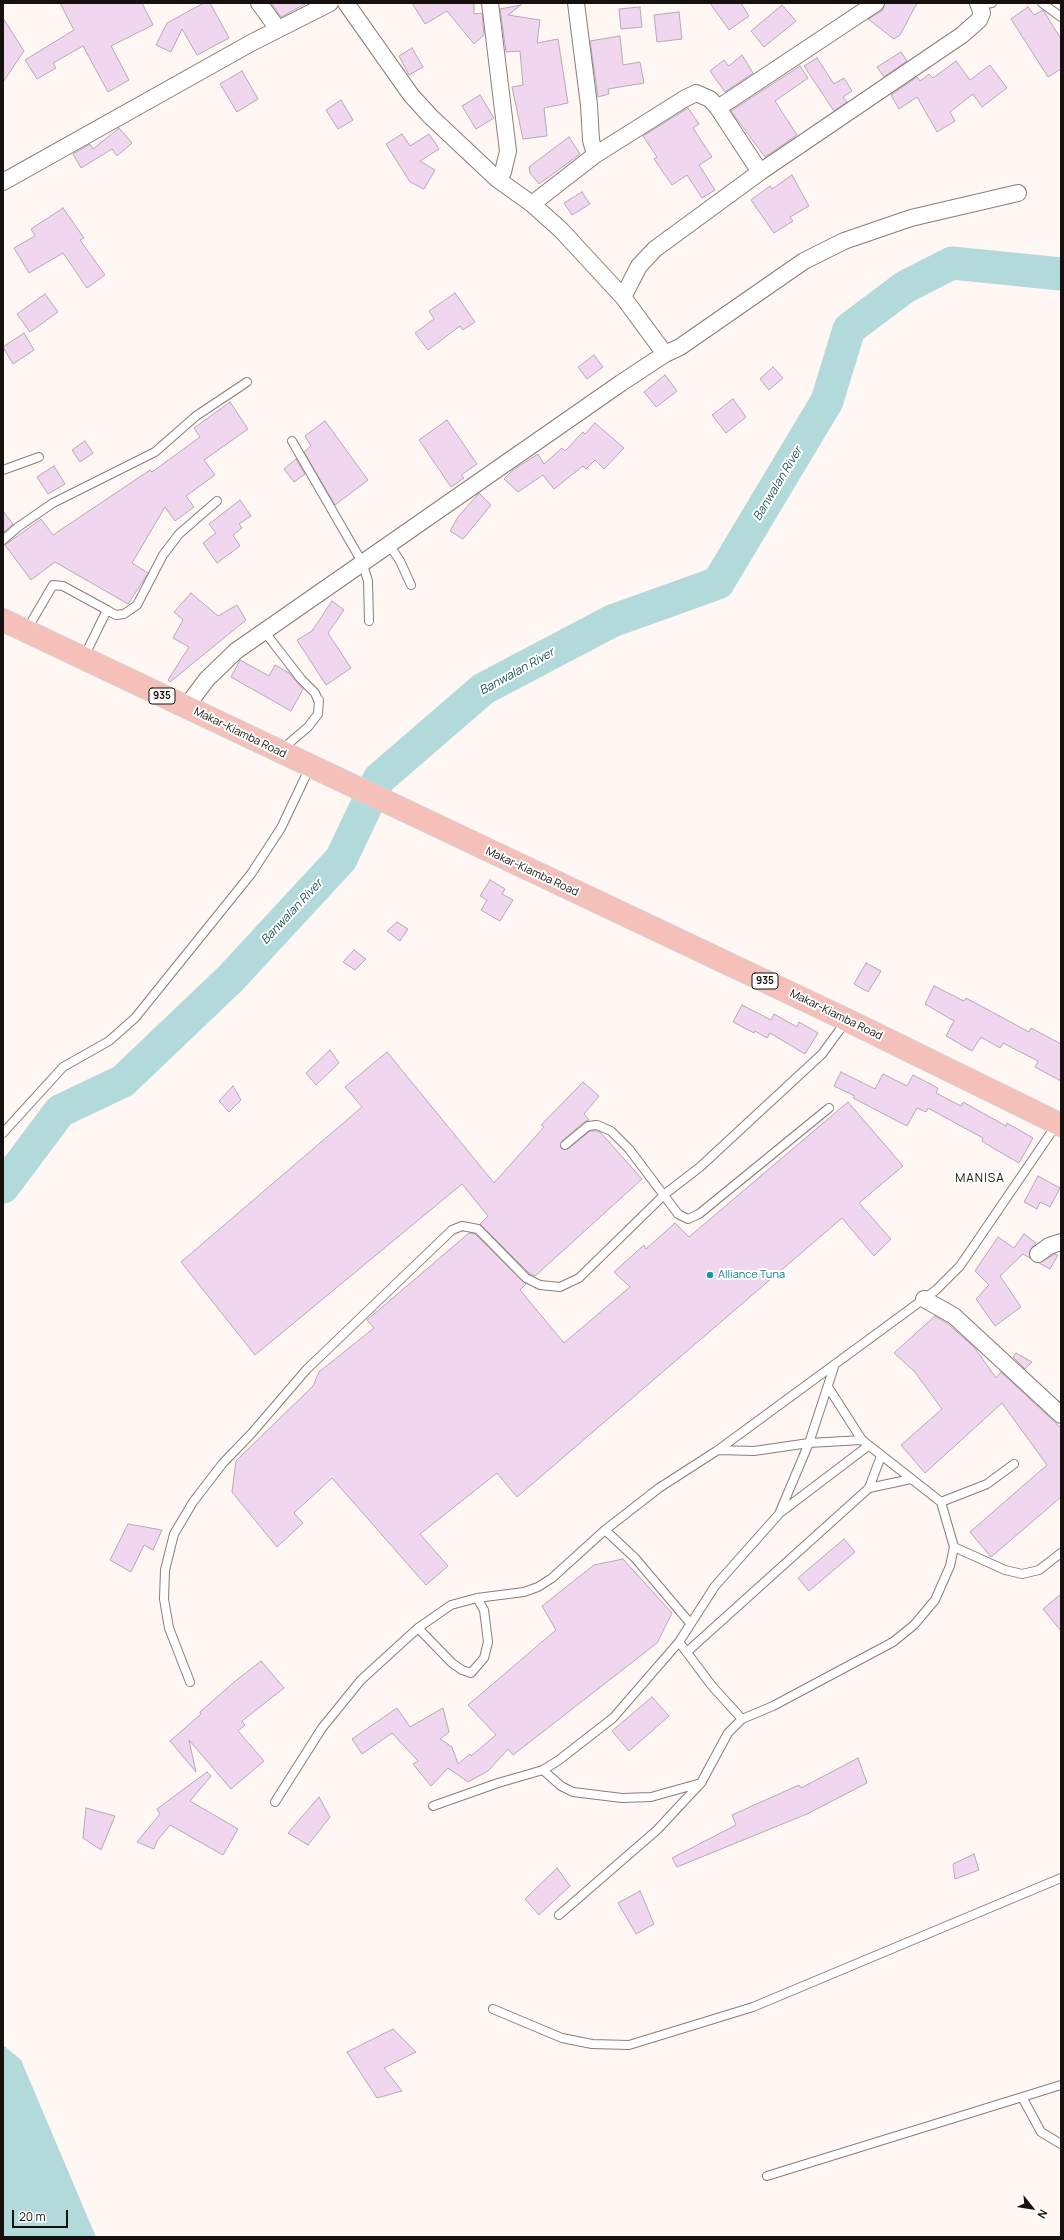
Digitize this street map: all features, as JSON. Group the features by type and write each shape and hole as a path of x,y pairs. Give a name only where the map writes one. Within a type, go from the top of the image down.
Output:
{"main road":[{"name":"Makar-Kiamba Road","path":"3,620 467,841 848,1020 1059,1124"}],"street":[{"path":"259,3 278,29"},
{"path":"3,182 278,29 330,3"},
{"path":"346,3 411,95 458,144 497,179 532,204 561,230 623,297 665,354"},
{"path":"490,3 508,151 503,172 497,179"},
{"path":"576,3 589,105 591,140 595,155"},
{"path":"718,108 876,3"},
{"path":"623,297 639,266 656,248 760,172 962,35 979,20 982,13 983,4"},
{"path":"532,204 595,155 691,95 703,95 718,108 760,172"},
{"path":"186,707 207,678 219,666 264,631 665,354 680,347 804,261 844,241 911,218 1018,193"},
{"path":"1038,1254 1049,1246 1061,1242"},
{"path":"924,1299 954,1316 1061,1415"}],"lane":[{"path":"1042,3 1061,17"},
{"path":"3,540 18,527 53,503 151,455 196,416 247,382"},
{"path":"292,441 362,562 368,581 369,621"},
{"path":"3,470 39,458"},
{"path":"26,631 53,585 63,586 116,615 124,614 137,605 163,555 179,534 217,501"},
{"path":"388,544 400,561 411,585"},
{"path":"83,658 107,610"},
{"path":"264,631 301,679 315,693 319,700 318,714 308,727 279,752"},
{"path":"3,1133 63,1067 115,1036 140,1012 251,874 316,769"},
{"path":"190,1682 169,1628 164,1599 165,1570 174,1534 193,1502 222,1463 251,1434 307,1369 452,1230 462,1226 478,1229 526,1278 540,1285 560,1287 579,1278 665,1194 700,1167 822,1054 848,1020"},
{"path":"565,1145 588,1126 603,1127 611,1131 629,1149 682,1217 691,1218 829,1108"},
{"path":"275,1802 322,1728 361,1680 418,1628 451,1605 477,1598 510,1595 538,1587 552,1578 605,1530 659,1488 718,1450 924,1299 960,1266 1059,1124"},
{"path":"779,1514 809,1443 834,1366"},
{"path":"559,1915 657,1830 701,1783 728,1733 742,1719 773,1706 893,1642 914,1625 935,1600 950,1566 954,1547 941,1502 865,1443 828,1386"},
{"path":"718,1450 754,1451 809,1443 865,1443"},
{"path":"433,1806 498,1783 543,1770 559,1760 613,1718 679,1642 715,1586 744,1550 779,1514 865,1443"},
{"path":"688,1651 870,1488 881,1456"},
{"path":"941,1502 987,1484 1014,1464"},
{"path":"870,1488 911,1479"},
{"path":"605,1530 635,1558 690,1624"},
{"path":"954,1547 1005,1570 1022,1574 1039,1570 1061,1553"},
{"path":"418,1628 452,1663 462,1670 471,1672 484,1658 488,1642 484,1610 477,1598"},
{"path":"679,1642 688,1651 712,1686 742,1719"},
{"path":"543,1770 561,1786 573,1792 622,1798 651,1797 701,1783"},
{"path":"493,2009 562,2038 592,2044 629,2045 753,2007 1061,1878"},
{"path":"767,2176 1061,2085"},
{"path":"1022,2097 1041,2132 1061,2144"}],"water":[{"path":"3,2045 21,2060 96,2237 3,2237"}],"building":[{"path":"60,3 142,3 153,25 111,46 129,80 108,92 83,46 53,63 56,68 37,79 25,60 74,30"},
{"path":"204,3 210,3 229,38 197,55 182,29 171,52 156,45 167,23"},
{"path":"271,3 307,3 281,17"},
{"path":"412,3 474,3 474,14 482,13 484,35 474,44 447,11 425,24"},
{"path":"710,3 741,3 749,16 729,30"},
{"path":"885,3 917,3 900,35 894,39 868,19 882,11"},
{"path":"521,5 508,15 540,20 537,43 558,39 568,103 544,108 547,136 523,139 512,87 523,85 520,51 506,52 500,9"},
{"path":"782,5 796,21 764,47 751,31"},
{"path":"640,7 642,27 621,29 619,9"},
{"path":"1028,7 1034,15 1043,10 1061,39 1061,69 1048,77 1011,19"},
{"path":"679,12 682,39 657,42 654,15"},
{"path":"3,18 24,51 3,82"},
{"path":"620,36 623,65 640,62 644,83 608,89 609,94 598,97 590,41"},
{"path":"412,48 423,67 409,75 399,56"},
{"path":"901,52 907,61 884,77 877,67"},
{"path":"742,55 753,73 725,92 710,71 724,60 729,66"},
{"path":"817,58 834,84 844,78 852,91 843,97 847,102 834,111 804,66"},
{"path":"956,61 970,80 990,65 1007,88 982,107 973,94 950,112 955,121 937,132 917,97 899,109 891,95 917,77 920,81 929,74 933,78"},
{"path":"800,66 808,78 775,101 797,135 765,157 731,111"},
{"path":"242,71 258,99 237,112 220,84"},
{"path":"480,95 494,118 476,129 462,106"},
{"path":"341,100 353,120 338,129 326,110"},
{"path":"688,108 699,124 693,128 712,157 699,165 715,190 702,198 687,175 672,185 654,159 657,157 643,136"},
{"path":"119,128 132,143 117,156 112,149 81,168 73,154 90,144 93,149"},
{"path":"402,134 410,146 429,134 439,149 420,161 435,170 424,189 410,182 386,144"},
{"path":"569,137 580,154 539,184 530,173 529,167"},
{"path":"792,175 809,206 790,217 793,221 774,233 751,200 770,186 772,189"},
{"path":"582,192 590,204 572,215 564,203"},
{"path":"63,208 84,238 80,240 105,275 87,288 63,253 29,273 14,248 35,236 31,229"},
{"path":"455,293 475,322 463,330 460,326 428,350 415,333 434,319 429,311"},
{"path":"45,294 58,312 30,332 17,314"},
{"path":"24,333 34,350 13,364 3,347"},
{"path":"594,355 603,367 587,379 578,367"},
{"path":"773,367 783,378 769,390 760,379"},
{"path":"665,375 677,391 656,407 644,392"},
{"path":"733,399 746,417 726,433 712,415"},
{"path":"230,402 248,429 204,460 215,475 186,496 194,507 175,521 165,507 132,563 148,573 128,604 55,562 31,580 5,545 41,519 53,535 150,470 152,472 200,437 194,428"},
{"path":"447,420 477,464 461,475 464,478 451,487 419,440"},
{"path":"325,421 368,480 335,505 304,452 311,446 305,436"},
{"path":"595,423 624,448 604,469 595,460 586,469 583,466 554,489 543,475 518,492 504,479 513,470 538,454 544,464 562,448 565,451 583,432 585,434"},
{"path":"85,441 93,453 80,462 72,450"},
{"path":"296,459 305,474 294,482 284,469"},
{"path":"54,466 65,484 48,494 37,477"},
{"path":"479,493 491,505 463,539 450,531 458,517"},
{"path":"240,500 251,516 239,524 242,528 233,535 240,546 217,563 203,543 216,533 209,524"},
{"path":"3,511 13,524 3,533"},
{"path":"191,593 218,616 237,605 246,620 170,682 168,680 189,647 173,638 183,620 174,612"},
{"path":"332,601 344,610 328,633 351,668 326,685 297,640 312,631"},
{"path":"240,660 269,676 275,665 289,673 303,689 291,711 231,677"},
{"path":"490,880 505,889 502,894 513,900 500,921 481,910 487,900 480,896"},
{"path":"397,922 408,929 400,941 387,931"},
{"path":"354,950 366,959 355,970 343,962"},
{"path":"866,963 881,971 868,992 854,984"},
{"path":"934,986 964,1001 966,998 1029,1032 1031,1028 1061,1044 1061,1081 1035,1067 1038,1061 1003,1043 1000,1048 981,1037 972,1051 946,1036 954,1021 925,1004"},
{"path":"742,1005 771,1020 774,1014 797,1027 799,1022 818,1033 805,1054 770,1033 767,1038 755,1031 754,1033 733,1022"},
{"path":"330,1050 339,1063 316,1085 306,1073"},
{"path":"387,1052 494,1183 544,1127 541,1125 583,1082 599,1096 584,1114 589,1120 584,1122 562,1141 561,1148 568,1149 590,1131 600,1132 642,1179 535,1276 529,1273 480,1224 488,1216 462,1184 255,1355 181,1262 362,1107 345,1087"},
{"path":"841,1072 875,1089 883,1074 907,1086 913,1075 938,1088 936,1093 961,1106 963,1102 1006,1126 1007,1123 1033,1138 1019,1163 982,1141 983,1138 928,1108 926,1112 917,1108 907,1126 853,1098 855,1096 834,1086"},
{"path":"233,1086 241,1100 229,1112 219,1101"},
{"name":"Alliance Tuna","path":"848,1102 903,1166 859,1203 891,1239 874,1256 842,1218 517,1497 497,1473 420,1534 448,1566 426,1585 332,1478 294,1513 303,1523 277,1547 232,1492 236,1461 313,1386 319,1372 374,1328 367,1320 469,1233 475,1234 526,1284 520,1290 564,1343 630,1287 614,1272 644,1245 646,1249 675,1223 689,1237"},
{"path":"1038,1176 1060,1188 1050,1207 1040,1202 1037,1209 1024,1202"},
{"path":"1024,1234 1036,1243 1030,1250 1030,1258 1023,1254 1000,1276 1021,1307 995,1326 976,1299 989,1285 975,1271 998,1237 1014,1248"},
{"path":"1055,1254 1058,1255 1050,1269 1039,1263"},
{"path":"935,1316 948,1324 974,1347 996,1378 1001,1372 1061,1428 1061,1497 991,1557 970,1532 1047,1465 1002,1403 925,1473 901,1445 942,1409 914,1371 894,1353"},
{"path":"1016,1353 1032,1362 1025,1369 1013,1357"},
{"path":"128,1524 162,1530 153,1550 144,1545 131,1572 110,1560"},
{"path":"844,1539 855,1552 809,1591 798,1578"},
{"path":"623,1559 672,1613 657,1643 513,1755 508,1749 488,1771 468,1782 448,1768 431,1786 413,1764 418,1761 392,1733 362,1754 352,1739 397,1708 410,1727 443,1708 449,1732 440,1739 452,1747 458,1764 470,1754 471,1756 496,1735 468,1705 556,1630 542,1606 594,1565"},
{"path":"1061,1594 1061,1631 1043,1609"},
{"path":"261,1661 284,1688 242,1721 245,1725 238,1731 264,1761 231,1789 189,1740 196,1772 170,1741 201,1714 200,1712"},
{"path":"652,1697 669,1716 629,1751 612,1731"},
{"path":"858,1758 867,1783 807,1814 677,1867 672,1858 736,1825 732,1815 799,1785 801,1788"},
{"path":"207,1772 211,1776 190,1801 238,1829 223,1855 170,1825 157,1841 154,1849 137,1842 160,1814 157,1809"},
{"path":"319,1797 330,1817 308,1845 288,1833"},
{"path":"86,1808 115,1816 101,1850 83,1838"},
{"path":"974,1854 979,1870 955,1879 953,1864"},
{"path":"557,1868 570,1886 539,1915 525,1899"},
{"path":"640,1891 654,1924 636,1934 618,1903"},
{"path":"393,2029 416,2052 384,2068 402,2091 377,2098 347,2052"}],"waterway":[{"name":"Banwalan River","path":"3,1187 60,1111 123,1081 231,978 341,859 379,779 483,689 612,621 718,583 827,401 849,329 905,287 952,263 1061,274"}],"place":[{"name":"Alliance Tuna","path":"710,1275"}],"district":[{"name":"MANISA","path":"980,1179"}]}
